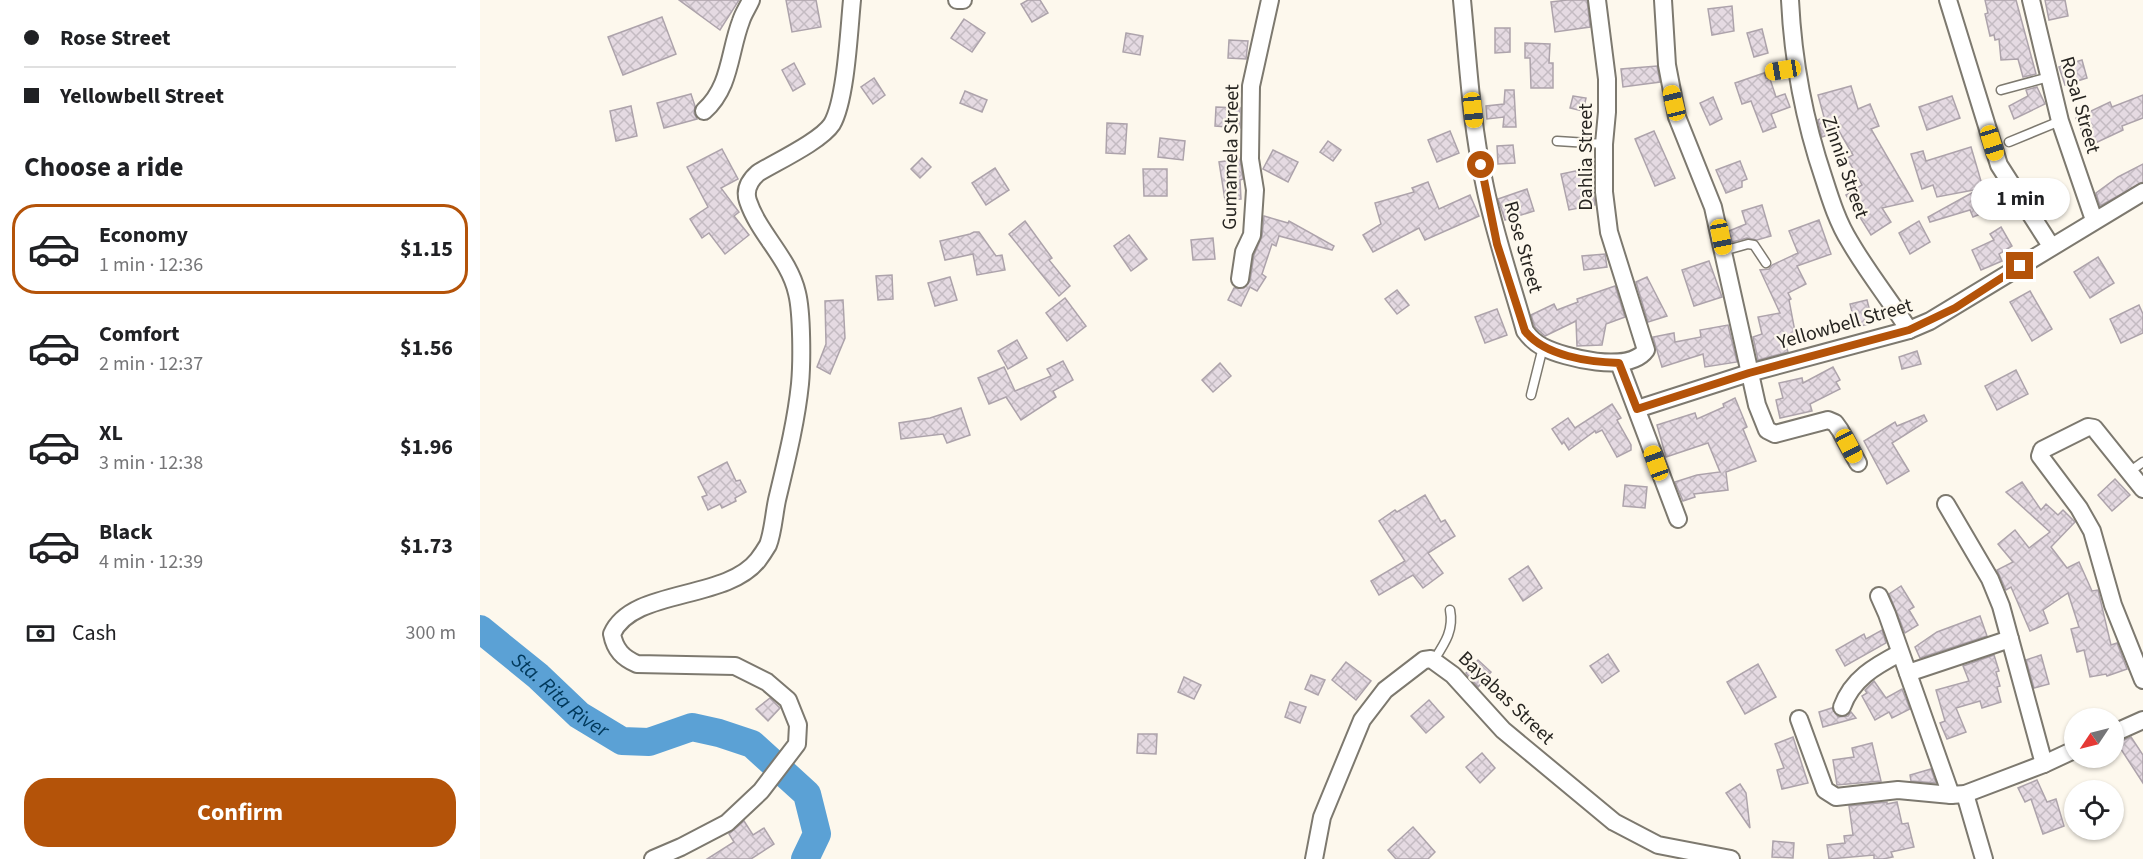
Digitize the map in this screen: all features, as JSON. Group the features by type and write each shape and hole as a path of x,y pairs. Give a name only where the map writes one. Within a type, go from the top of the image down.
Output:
{"street":[{"path":"704,111 718,96 727,75 741,21 751,0"},
{"path":"653,859 727,823 761,791 797,744 798,725 788,700 766,682 735,666 636,664 626,659 617,649 612,634 616,624 624,617 664,599 710,588 742,575 757,561 768,544 793,429 800,383 797,294 784,260 762,229 748,201 747,188 751,179 758,173 817,139 831,125 840,98 852,0"},
{"path":"957,0 963,0"},
{"name":"Gumamela Street","path":"1240,279 1244,252 1252,235 1255,190 1250,159 1250,94 1270,0"},
{"name":"Rose Street","path":"1462,0 1475,132 1497,244 1525,331 1532,340 1543,347"},
{"name":"Dahlia Street","path":"1597,0 1607,79 1604,192 1609,232 1646,350 1642,356 1619,363"},
{"path":"1663,0 1665,45 1677,117 1713,207 1749,373 1757,405 1767,430 1775,434 1828,420 1835,423 1840,430 1858,463"},
{"name":"Zinnia Street","path":"1790,0 1800,94 1816,154 1837,218 1850,243 1909,330"},
{"path":"1947,0 1999,165 2051,246"},
{"name":"Rosal Street","path":"2031,0 2060,121 2094,220"},
{"name":"Yellowbell Street","path":"1637,409 1749,373 1909,330 1955,308 2051,246 2143,192"},
{"path":"1543,347 1598,362 1619,363 1678,519"},
{"path":"2143,489 2094,428 2088,427 2042,450 2040,456 2079,508 2092,531 2113,604 2143,680"},
{"path":"1946,504 1990,579 2001,606 2044,764"},
{"path":"1879,596 1908,674 1984,859"},
{"path":"1908,674 2010,639"},
{"path":"1842,707 1852,686 1877,665 1900,653"},
{"name":"Bayabas Street","path":"1314,859 1322,817 1362,720 1385,690 1424,660 1434,660 1453,675 1503,730 1614,822 1658,845 1731,859"},
{"path":"1799,719 1825,789 1836,797 1898,790 1958,794 2064,755"},
{"path":"2124,729 2143,720"}],"lane":[{"path":"1770,72 1796,68"},
{"path":"2001,90 2049,77"},
{"path":"2009,142 2060,121"},
{"path":"1557,141 1604,144"},
{"path":"1724,251 1748,244 1754,245 1766,263"},
{"path":"1531,395 1543,347"},
{"path":"2129,472 2143,462"},
{"path":"1434,660 1446,642 1451,627 1450,610"}],"building":[{"path":"679,0 739,0 720,30"},
{"path":"786,0 816,0 821,27 792,32"},
{"path":"1028,0 1040,0 1048,13 1032,22 1021,4"},
{"path":"1587,0 1590,27 1555,32 1551,2"},
{"path":"1985,0 2016,0 2036,74 2023,77 2018,59 2001,60 1999,39 1995,40 1994,35 1990,36 1985,14 1988,13"},
{"path":"2045,0 2065,0 2068,16 2049,20"},
{"path":"1732,6 1734,31 1712,35 1708,9"},
{"path":"662,17 676,54 623,75 608,37"},
{"path":"964,19 985,33 972,52 951,38"},
{"path":"1495,28 1510,28 1510,52 1495,53"},
{"path":"1762,29 1768,53 1754,57 1747,33"},
{"path":"1126,33 1143,36 1140,55 1123,52"},
{"path":"1229,40 1248,41 1246,59 1228,58"},
{"path":"1525,43 1550,44 1549,63 1553,63 1553,88 1531,88 1530,58 1525,58"},
{"path":"2082,60 2087,78 2065,85 2059,67"},
{"path":"794,63 805,84 793,91 782,70"},
{"path":"1657,66 1660,82 1623,87 1621,69"},
{"path":"1764,73 1766,78 1770,79 1776,97 1785,94 1790,107 1771,114 1776,127 1763,132 1751,101 1742,104 1735,83"},
{"path":"874,78 885,95 873,104 861,87"},
{"path":"1851,86 1858,109 1870,104 1879,126 1871,129 1913,201 1882,208 1891,222 1871,235 1846,195 1862,185 1847,158 1853,155 1839,131 1822,137 1818,120 1824,117 1818,95"},
{"path":"2037,87 2045,104 2014,119 2009,106 2028,96 2026,90"},
{"path":"1505,90 1514,90 1516,127 1503,127 1504,117 1487,119 1486,106 1504,104"},
{"path":"965,91 987,100 982,112 960,103"},
{"path":"691,94 697,119 664,128 657,103"},
{"path":"2143,95 2143,118 2122,126 2123,130 2089,146 2076,118 2110,102 2112,107"},
{"path":"1573,96 1586,98 1583,111 1570,108"},
{"path":"1952,96 1960,118 1927,130 1919,107"},
{"path":"1713,97 1722,119 1710,125 1700,103"},
{"path":"631,106 637,136 616,141 610,111"},
{"path":"1216,107 1240,108 1240,128 1215,126"},
{"path":"1107,123 1127,124 1125,154 1106,153"},
{"path":"1450,131 1459,153 1437,162 1428,140"},
{"path":"1654,131 1675,178 1655,186 1635,139"},
{"path":"1160,138 1185,141 1183,160 1158,157"},
{"path":"1328,141 1341,150 1333,161 1320,152"},
{"path":"1513,145 1515,163 1498,164 1497,146"},
{"path":"1971,147 1983,188 1981,188 1990,210 1973,217 1970,210 1930,222 1928,217 1979,189 1937,197 1933,185 1922,189 1911,154 1923,151 1926,161"},
{"path":"722,149 738,179 721,188 739,212 734,216 749,235 725,254 709,233 702,238 690,219 708,207 687,167"},
{"path":"1273,150 1298,162 1288,182 1263,169"},
{"path":"922,158 931,167 920,178 911,169"},
{"path":"1240,159 1243,179 1240,180 1241,199 1225,200 1219,162"},
{"path":"1740,161 1747,179 1742,181 1742,187 1726,193 1716,170"},
{"path":"2143,164 2143,182 2100,206 2096,193 2118,177"},
{"path":"995,168 1009,190 986,205 972,183"},
{"path":"1590,168 1595,205 1569,210 1561,174"},
{"path":"1143,169 1167,169 1167,196 1144,196"},
{"path":"1428,182 1439,209 1470,195 1479,216 1425,240 1419,228 1373,252 1363,235 1381,224 1375,203 1414,192 1412,188"},
{"path":"1527,189 1534,211 1505,220 1498,199"},
{"path":"1762,205 1771,236 1757,240 1747,238 1732,242 1729,231 1746,224 1742,211"},
{"path":"1264,216 1288,223 1289,221 1334,246 1332,250 1279,236 1276,246 1272,244 1262,274 1266,277 1257,291 1250,287 1241,306 1228,300 1234,288 1244,288 1250,281 1254,255 1262,236"},
{"path":"1819,220 1831,254 1797,266 1806,284 1788,293 1791,299 1789,300 1796,337 1784,340 1788,352 1758,360 1753,337 1762,334 1758,317 1780,313 1760,270 1769,269 1772,265 1798,253 1789,231"},
{"path":"1025,221 1052,258 1049,260 1070,286 1059,296 1009,234"},
{"path":"1919,221 1930,242 1910,254 1899,233"},
{"path":"2001,227 2012,246 1999,254 2002,261 1981,270 1972,250 1994,240 1990,234"},
{"path":"979,232 996,256 1002,255 1005,270 977,275 973,254 945,260 940,241"},
{"path":"1129,235 1147,259 1131,271 1114,246"},
{"path":"1213,238 1215,259 1193,260 1191,240"},
{"path":"1605,254 1607,267 1584,270 1582,256"},
{"path":"2098,257 2114,283 2090,298 2074,272"},
{"path":"1709,261 1722,297 1694,306 1682,270"},
{"path":"892,275 893,299 878,300 876,276"},
{"path":"950,277 957,300 935,306 928,283"},
{"path":"1647,277 1667,316 1648,322 1636,282"},
{"path":"1615,286 1625,317 1606,324 1602,345 1577,346 1576,321 1545,336 1535,327 1531,315 1554,304 1557,310 1578,302 1577,299"},
{"path":"1397,290 1409,305 1397,314 1385,299"},
{"path":"2030,291 2052,329 2032,341 2010,302"},
{"path":"1065,298 1086,326 1067,341 1046,313"},
{"path":"843,300 845,338 830,374 817,367 826,344 825,301"},
{"path":"1867,300 1873,323 1856,327 1850,304"},
{"path":"2139,305 2143,314 2143,333 2121,343 2110,319"},
{"path":"1497,309 1507,335 1485,343 1475,317"},
{"path":"1728,325 1737,362 1705,367 1703,354 1662,367 1653,337 1674,333 1675,342 1701,337 1700,330"},
{"path":"1017,340 1027,358 1008,369 998,351"},
{"path":"1917,351 1921,364 1902,369 1899,357"},
{"path":"1063,361 1073,380 1053,391 1056,397 1021,420 1006,397 989,404 978,378 1004,367 1015,391 1051,376 1047,369"},
{"path":"1220,363 1231,376 1213,392 1202,380"},
{"path":"1833,367 1840,380 1836,382 1840,389 1810,404 1812,411 1780,418 1776,400 1783,398 1779,383 1802,378 1803,383"},
{"path":"2016,370 2028,394 1997,410 1985,386"},
{"path":"1735,398 1747,427 1743,429 1756,461 1726,472 1728,490 1694,494 1695,497 1683,501 1675,482 1697,475 1720,472 1708,443 1666,457 1657,425 1695,413 1697,419 1724,407 1723,404"},
{"path":"1612,404 1621,418 1617,420 1631,445 1631,450 1617,457 1602,430 1596,433 1595,431 1569,450 1552,429 1568,418 1575,428"},
{"path":"961,408 970,435 947,443 943,434 901,439 899,423 930,418"},
{"path":"1924,415 1927,421 1892,443 1909,471 1887,484 1864,441 1895,422 1897,426"},
{"path":"727,462 736,481 740,480 746,492 735,498 736,501 722,508 720,504 708,510 702,497 707,495 698,477"},
{"path":"2115,479 2130,495 2112,511 2098,495"},
{"path":"2022,482 2041,510 2046,504 2058,515 2063,510 2075,522 2051,547 2067,568 2079,562 2092,591 2098,590 2111,645 2117,643 2127,669 2107,676 2106,674 2090,677 2084,650 2077,652 2071,629 2079,627 2068,593 2043,610 2048,623 2030,631 2011,587 2006,590 1997,570 2013,562 1998,544 2015,530 2029,548 2050,532 2006,492"},
{"path":"1625,485 1647,487 1645,508 1623,506"},
{"path":"1425,495 1441,522 1445,520 1455,536 1428,553 1443,573 1423,588 1413,575 1379,595 1371,581 1405,561 1379,521"},
{"path":"1528,566 1542,588 1523,601 1509,579"},
{"path":"1901,586 1914,607 1909,610 1918,625 1905,633 1889,594"},
{"path":"1980,616 1987,636 1920,658 1915,647 1937,632"},
{"path":"1882,630 1886,643 1845,666 1836,650 1864,634 1866,639"},
{"path":"1608,654 1619,671 1602,683 1590,666"},
{"path":"1994,655 1999,671 1996,672 2001,702 1982,708 1980,701 1956,708 1966,732 1947,739 1940,723 1945,721 1936,690 1969,681 1963,666"},
{"path":"2041,655 2049,684 2034,688 2026,660"},
{"path":"1478,660 1491,672 1478,687 1466,673"},
{"path":"1346,662 1371,681 1356,700 1332,680"},
{"path":"1758,664 1776,697 1745,714 1727,682"},
{"path":"1311,675 1325,680 1318,695 1305,689"},
{"path":"1184,677 1201,685 1194,699 1178,692"},
{"path":"1874,681 1886,698 1902,689 1910,709 1892,718 1889,712 1875,720 1862,696 1867,693 1865,690"},
{"path":"770,698 780,708 768,721 756,709"},
{"path":"1429,700 1444,717 1426,733 1411,716"},
{"path":"1290,702 1306,707 1300,723 1285,717"},
{"path":"1832,708 1838,717 1848,716 1851,712 1856,718 1823,727 1819,712"},
{"path":"1138,734 1157,734 1156,754 1137,753"},
{"path":"1793,737 1808,783 1782,789 1777,770 1784,768 1775,744"},
{"path":"2131,737 2143,755 2143,783 2124,754 2124,740"},
{"path":"1872,743 1881,781 1837,785 1833,760 1854,757 1852,748"},
{"path":"1482,753 1495,768 1480,783 1466,767"},
{"path":"1931,769 1936,783 1911,781 1910,775"},
{"path":"2037,780 2047,802 2056,799 2064,826 2043,834 2031,799 2025,802 2018,788"},
{"path":"1740,784 1746,793 1750,828 1726,793"},
{"path":"1887,802 1887,804 1897,802 1902,824 1908,823 1914,847 1891,852 1893,857 1883,859 1874,859 1874,855 1829,859 1827,845 1845,843 1844,836 1853,835 1849,806"},
{"path":"744,821 753,835 764,828 774,844 751,859 707,859 734,842 729,834"},
{"path":"1413,827 1435,852 1428,859 1396,859 1388,850"},
{"path":"1773,841 1794,843 1793,858 1772,857"}],"waterway":[{"name":"Sta. Rita River","path":"480,629 538,676 579,715 622,741 649,742 692,727 752,744 807,794 817,834 805,859"}],"route":[{"path":"1481,165 1497,244 1525,331 1532,340 1543,347 1598,362 1619,363 1637,409 1749,373 1909,330 1955,308 2020,266"}]}
